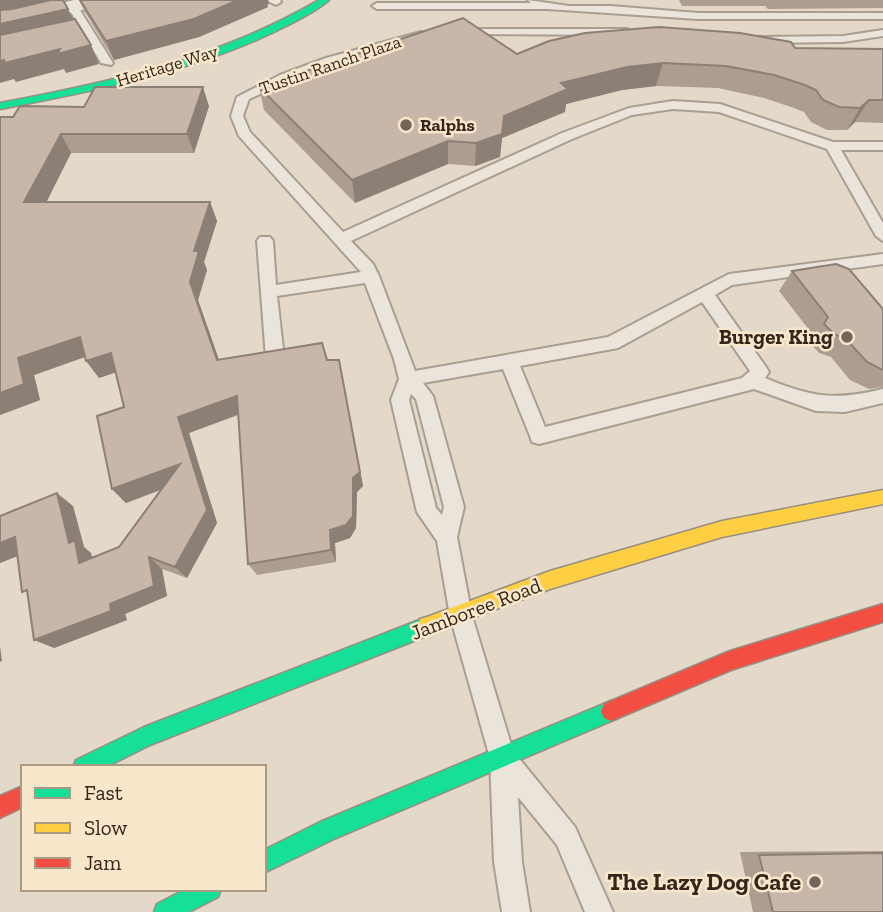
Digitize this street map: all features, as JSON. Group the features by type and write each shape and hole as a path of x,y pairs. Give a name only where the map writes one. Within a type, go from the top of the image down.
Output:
{"main road":[{"name":"Heritage Way","path":"0,106 96,87 175,66 247,40 325,0"},
{"name":"Jamboree Road","path":"87,765 144,737 275,684 461,616 550,580 722,529 883,497"},
{"path":"266,861 328,830 730,661 883,613"},
{"path":"0,807 21,797"},
{"path":"165,912 206,891"}],"street":[{"path":"0,21 21,19 100,0"}],"lane":[{"path":"533,0 548,6"},
{"path":"751,0 757,16"},
{"path":"804,0 815,16"},
{"path":"377,6 447,3 548,6 610,4 698,16 883,16"},
{"path":"73,7 107,63"},
{"path":"75,34 88,31"},
{"name":"Tustin Ranch Plaza","path":"516,912 508,862 503,758 461,616 447,537 454,507 424,396 408,379 403,359 367,268 244,133 237,116 243,97 262,86 380,44 426,34 487,31 648,32"},
{"path":"739,38 844,39 883,33"},
{"path":"341,239 567,136 629,112 673,105 720,108 832,146 883,146"},
{"path":"832,146 883,236"},
{"path":"265,241 275,358"},
{"path":"408,379 612,342 729,280 833,272 883,259"},
{"path":"269,292 371,276"},
{"path":"509,361 539,436 748,384 760,372 705,293"},
{"name":"Tustin Ranch Plaza","path":"408,379 400,400 427,512 447,537"},
{"path":"752,380 817,406 858,403 883,396"},
{"name":"Tustin Ranch Plaza","path":"503,758 566,836 600,912"}],"building":[{"path":"63,0 68,9 0,24 0,10"},
{"path":"80,0 238,0 194,19 106,41"},
{"path":"463,18 517,54 549,41 585,33 659,27 740,33 791,42 795,48 883,49 883,100 869,100 860,108 839,107 823,100 816,90 805,85 774,75 726,66 663,63 627,67 561,83 568,89 504,116 502,134 476,143 448,141 352,180 259,87"},
{"path":"75,19 91,45 57,54 60,49 5,63 4,60 0,61 0,35"},
{"path":"95,87 203,87 187,134 61,134 24,202 210,202 194,251 199,251 190,282 217,360 322,343 327,360 339,360 360,472 353,478 353,516 346,525 330,530 331,550 248,564 237,396 178,417 207,510 175,567 149,557 154,586 110,604 111,611 34,640 27,590 22,592 15,537 0,543 0,516 57,493 69,543 75,540 79,563 119,547 180,464 112,489 97,416 124,407 111,353 86,361 80,337 18,358 24,384 0,393 0,117 13,117 20,106 84,107"},
{"path":"836,264 849,269 883,309 883,370 867,362 846,339 834,334 824,324 828,317 792,271"},
{"name":"The Lazy Dog Cafe","path":"883,853 883,912 773,912 759,855"}],"traffic: fast":[{"path":"0,106 126,80 209,56 288,22 325,0"},
{"path":"87,765 144,737 427,626"},
{"path":"266,861 328,830 611,711"},
{"path":"165,912 206,891"}],"traffic: slow":[{"path":"427,626 550,580 722,529 883,497"}],"traffic: jam":[{"path":"611,711 730,661 883,613"},
{"path":"0,807 21,797"}],"place":[{"name":"Ralphs","path":"406,125"},
{"name":"Burger King","path":"847,337"},
{"name":"The Lazy Dog Cafe","path":"815,882"}]}
